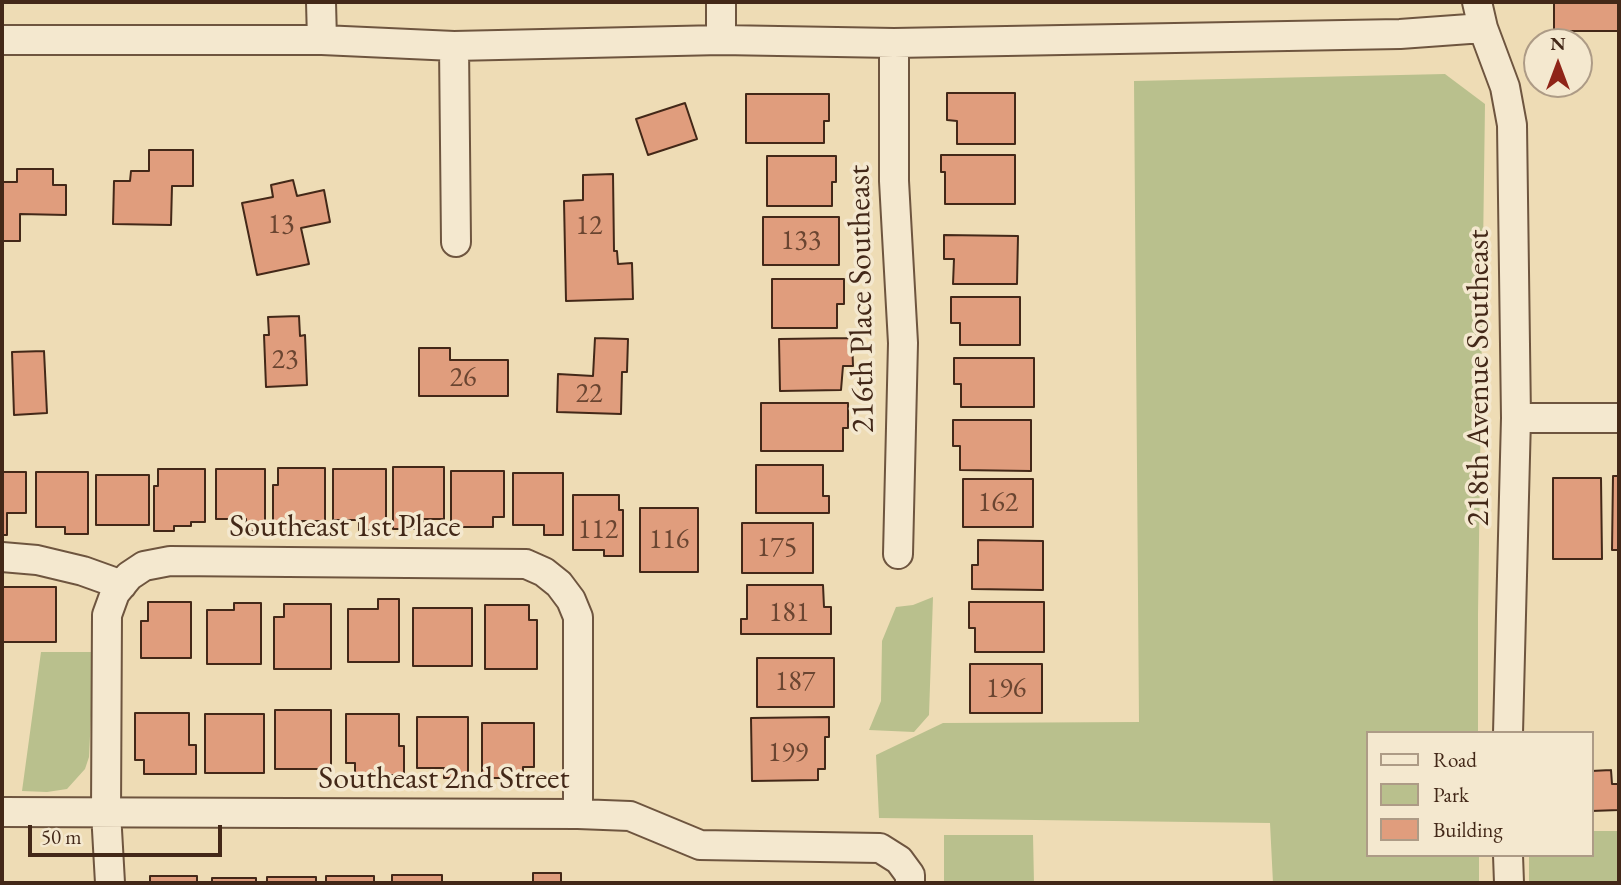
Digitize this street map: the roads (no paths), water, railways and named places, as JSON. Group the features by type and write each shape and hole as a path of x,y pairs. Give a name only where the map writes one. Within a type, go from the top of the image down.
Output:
{"street":[{"path":"321,2 322,40"},
{"path":"721,2 721,40"},
{"path":"2,40 322,40 454,46 721,40 894,43 1400,34 1480,15"},
{"name":"218th Avenue Southeast","path":"1480,15 1505,87 1512,125 1516,418 1508,731"},
{"name":"216th Place Southeast","path":"894,43 894,181 903,343 898,554"},
{"path":"454,46 456,242"},
{"path":"1516,418 1619,418"},
{"path":"2,557 37,560 125,581 115,593 107,615 106,813 110,883"},
{"name":"Southeast 1st Place","path":"125,581 144,566 170,561 526,564 544,572 559,584 571,600 578,617 578,814"},
{"name":"Southeast 2nd Street","path":"2,812 630,816 700,845 880,848 899,860 910,875 910,883"},
{"path":"1508,857 1508,883"}]}
